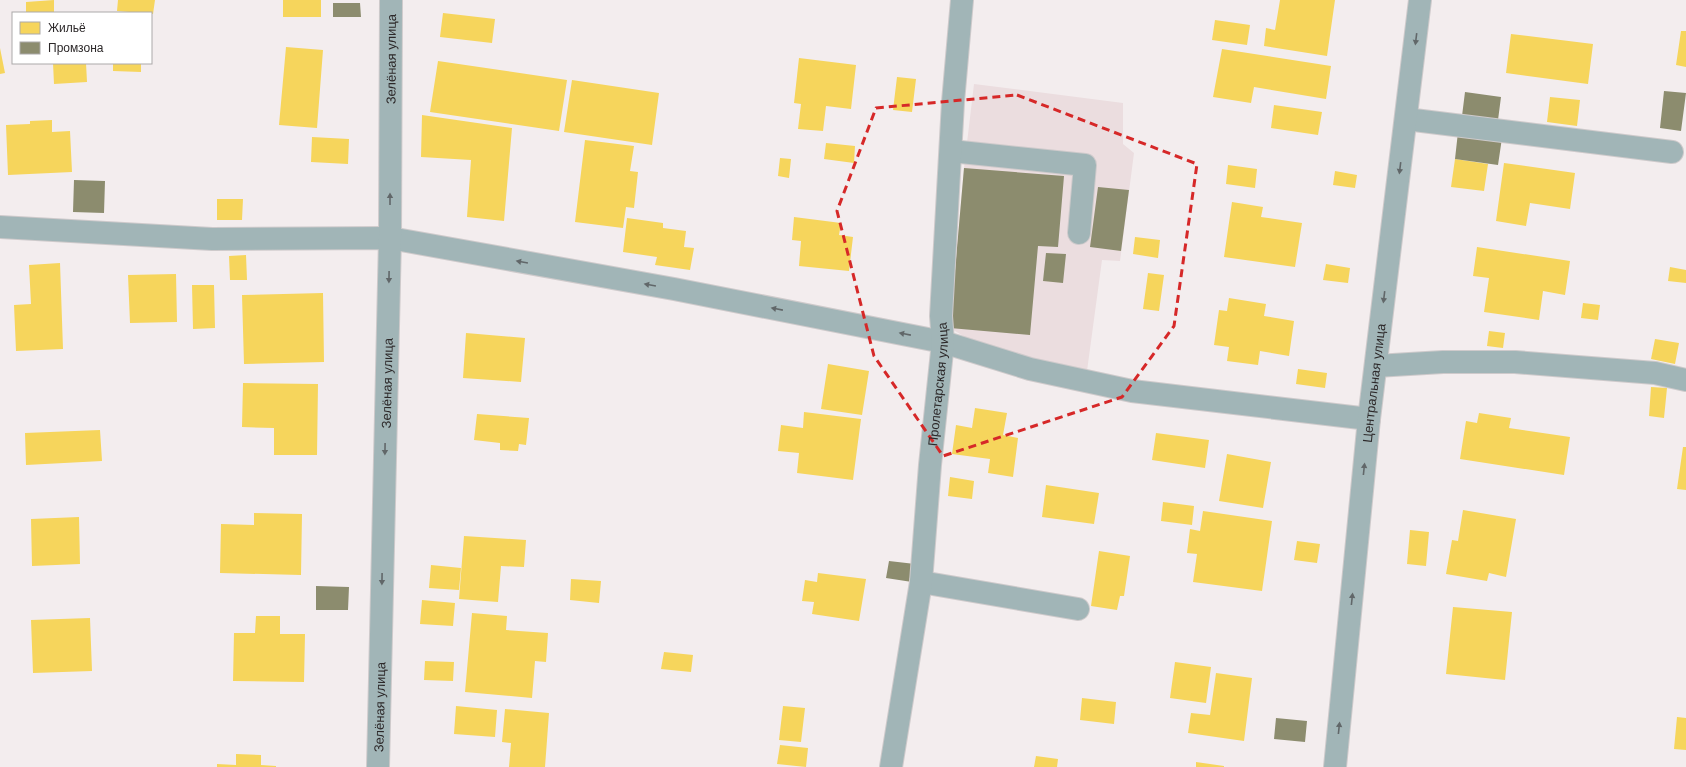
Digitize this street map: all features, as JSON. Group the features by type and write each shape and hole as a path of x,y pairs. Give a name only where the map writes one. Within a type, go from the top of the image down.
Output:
{"street":[{"name":"Зелёная улица","path":"378,767 390,238 391,0"},
{"name":"Пролетарская улица","path":"890,767 921,582 930,465 943,342 941,316 953,102 962,0"},
{"name":"Центральная улица","path":"1335,767 1370,419 1420,0"},
{"path":"1406,119 1672,152"},
{"path":"951,151 1085,165 1079,233"},
{"path":"0,227 212,239 390,238 674,289 943,342 1030,369 1132,390 1370,419"},
{"path":"1376,366 1443,362 1515,362 1655,373 1686,380"},
{"path":"921,582 1078,608"}],"highlighted area":[{"path":"1017,95 1197,164 1174,326 1122,397 943,456 874,356 837,211 876,108"}],"shaded area":[{"path":"974,84 1123,103 1123,144 1134,153 1120,261 1102,260 1087,371 1004,352 965,337 950,328 964,168"}],"building: Жильё":[{"path":"54,0 54,12 26,12 26,2"},
{"path":"118,0 155,0 153,14 152,12 117,11"},
{"path":"283,0 321,0 321,17 283,17"},
{"path":"1280,0 1335,0 1327,56 1264,46 1266,28 1275,30"},
{"path":"443,13 495,19 492,43 440,37"},
{"path":"1215,20 1250,25 1247,45 1212,40"},
{"path":"1681,31 1686,31 1686,67 1676,65"},
{"path":"1511,34 1593,44 1588,84 1506,73"},
{"path":"286,47 323,50 317,128 279,125"},
{"path":"0,48 5,73 0,74"},
{"path":"1222,49 1331,66 1326,99 1254,87 1251,103 1213,97"},
{"path":"799,58 856,65 851,109 826,106 823,131 798,129 801,104 794,103"},
{"path":"438,61 567,80 559,131 430,112"},
{"path":"53,64 86,64 87,82 54,84"},
{"path":"113,64 141,64 141,72 113,71"},
{"path":"897,77 916,79 912,112 893,110"},
{"path":"572,80 659,93 652,145 564,132"},
{"path":"1550,97 1580,100 1577,126 1547,122"},
{"path":"1274,105 1322,112 1318,135 1271,128"},
{"path":"422,115 512,128 504,221 467,217 471,160 421,157"},
{"path":"52,120 52,132 70,131 72,172 8,175 6,125 30,124 30,121"},
{"path":"312,137 349,139 348,164 311,162"},
{"path":"585,140 634,146 630,171 638,172 634,208 626,207 623,228 575,222"},
{"path":"826,143 855,146 854,163 824,159"},
{"path":"780,158 791,159 789,178 778,176"},
{"path":"1455,159 1488,164 1484,191 1451,187"},
{"path":"1504,163 1575,173 1570,209 1530,203 1526,226 1496,221"},
{"path":"1228,165 1257,169 1255,188 1226,184"},
{"path":"1335,171 1357,175 1355,188 1333,185"},
{"path":"217,199 243,199 242,220 217,220"},
{"path":"1232,202 1263,207 1261,217 1302,223 1295,267 1224,257"},
{"path":"794,217 841,223 839,235 853,237 849,271 799,266 801,241 792,240"},
{"path":"627,218 663,223 663,228 686,231 684,247 694,248 690,270 655,265 657,257 623,252"},
{"path":"1135,237 1160,240 1158,258 1133,254"},
{"path":"1477,247 1570,261 1565,295 1543,291 1539,320 1484,312 1489,278 1473,276"},
{"path":"246,255 247,280 230,280 229,256"},
{"path":"60,263 63,349 16,351 14,305 31,304 29,265"},
{"path":"1326,264 1350,268 1348,283 1323,280"},
{"path":"1670,267 1686,270 1686,283 1668,281"},
{"path":"1148,273 1164,275 1159,311 1143,309"},
{"path":"176,274 177,322 130,323 128,275"},
{"path":"192,285 214,285 215,328 193,329"},
{"path":"323,293 324,362 244,364 242,295"},
{"path":"1229,298 1266,304 1264,316 1294,321 1289,356 1260,351 1258,365 1227,361 1229,347 1214,345 1219,310 1227,311"},
{"path":"1583,303 1600,305 1598,320 1581,318"},
{"path":"1489,331 1505,333 1503,348 1487,346"},
{"path":"466,333 525,338 521,382 463,378"},
{"path":"1655,339 1679,343 1675,364 1651,359"},
{"path":"828,364 869,371 862,415 821,409"},
{"path":"1298,369 1327,373 1325,388 1296,384"},
{"path":"243,383 318,384 317,455 274,455 274,428 242,427"},
{"path":"1651,387 1667,388 1664,418 1649,416"},
{"path":"975,408 1007,413 1003,435 1018,438 1013,477 988,473 990,459 952,454 956,425 972,428"},
{"path":"804,412 861,419 853,480 797,473 799,453 778,451 781,425 803,428"},
{"path":"1479,413 1511,418 1509,428 1570,437 1564,475 1460,459 1466,421 1477,423"},
{"path":"477,414 529,418 526,445 519,444 518,451 500,450 500,443 474,440"},
{"path":"100,430 102,461 26,465 25,433"},
{"path":"1156,433 1209,440 1205,468 1152,460"},
{"path":"1683,447 1686,447 1686,490 1677,489"},
{"path":"1227,454 1271,462 1263,508 1219,501"},
{"path":"950,477 974,481 972,499 948,496"},
{"path":"1046,485 1099,493 1094,524 1042,517"},
{"path":"1163,502 1194,506 1192,525 1161,521"},
{"path":"1463,510 1516,519 1506,577 1489,573 1487,581 1446,574 1452,540 1458,541"},
{"path":"1203,511 1272,521 1262,591 1193,582 1197,554 1187,553 1190,529 1200,531"},
{"path":"254,513 302,514 301,575 220,573 221,524 254,525"},
{"path":"79,517 80,564 32,566 31,519"},
{"path":"1410,530 1429,532 1426,566 1407,564"},
{"path":"464,536 526,540 524,567 501,566 498,602 459,599"},
{"path":"1297,541 1320,544 1317,563 1294,560"},
{"path":"1099,551 1130,556 1124,596 1120,596 1117,610 1091,606"},
{"path":"431,565 461,568 459,590 429,588"},
{"path":"818,573 866,579 859,621 812,614 814,602 802,601 805,580 817,582"},
{"path":"571,579 601,581 599,603 570,600"},
{"path":"422,600 455,603 453,626 420,624"},
{"path":"1453,607 1512,612 1505,680 1446,674"},
{"path":"472,613 507,616 506,630 548,633 546,662 535,661 532,698 465,692"},
{"path":"256,616 280,616 280,634 305,634 304,682 233,681 234,633 255,633"},
{"path":"90,618 92,671 33,673 31,620"},
{"path":"664,652 693,655 691,672 661,669"},
{"path":"425,661 454,662 453,681 424,680"},
{"path":"1175,662 1211,667 1206,703 1170,698"},
{"path":"1216,673 1252,678 1244,741 1188,733 1191,713 1210,715"},
{"path":"1082,698 1116,702 1114,724 1080,720"},
{"path":"456,706 497,710 495,737 454,734"},
{"path":"783,706 805,708 801,742 779,740"},
{"path":"505,709 549,713 545,767 509,767 511,743 502,742"},
{"path":"1677,717 1686,718 1686,750 1674,749"},
{"path":"780,745 808,748 806,767 777,764"},
{"path":"236,754 261,755 261,765 276,767 217,767 217,764 236,765"},
{"path":"1036,756 1058,759 1057,767 1034,767"},
{"path":"1196,762 1224,766 1224,767 1196,767"}],"building: Промзона":[{"path":"333,3 360,3 361,17 333,17"},
{"path":"1664,91 1686,93 1681,131 1660,128"},
{"path":"1465,92 1501,97 1498,120 1462,116"},
{"path":"1458,132 1502,138 1498,165 1455,159"},
{"path":"964,168 1064,176 1058,247 1038,246 1030,335 950,328"},
{"path":"74,180 105,181 104,213 73,212"},
{"path":"1098,187 1129,190 1121,251 1090,247"},
{"path":"1046,253 1066,254 1063,283 1043,281"},
{"path":"889,561 915,564 912,582 886,578"},
{"path":"316,586 349,587 348,610 316,610"},
{"path":"1276,718 1307,721 1305,742 1274,739"}]}
